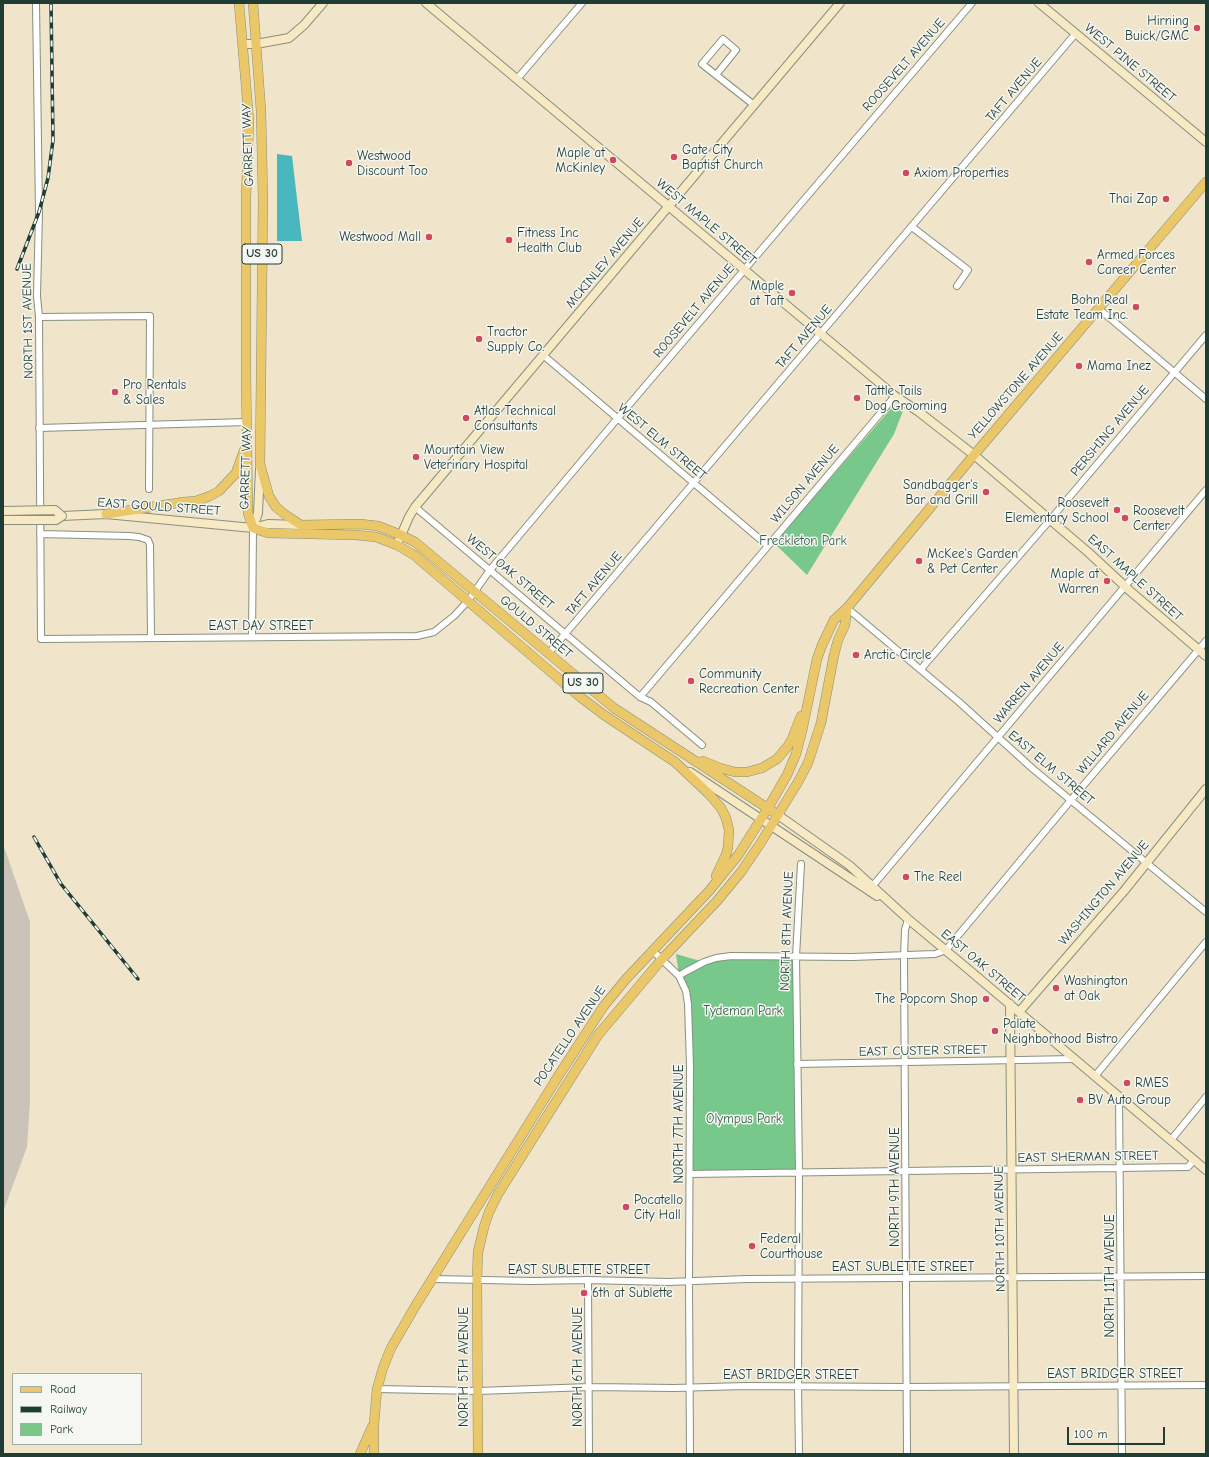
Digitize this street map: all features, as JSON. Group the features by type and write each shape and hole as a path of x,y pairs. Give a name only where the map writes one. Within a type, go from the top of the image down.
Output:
{"main road":[{"name":"GARRETT WAY","path":"239,3 249,121 246,197 247,422 248,513 253,528"},
{"name":"GARRETT WAY","path":"253,3 261,111 263,200 260,464"},
{"name":"YELLOWSTONE AVENUE","path":"768,808 787,775 796,754 812,678 822,645 834,620 847,608 974,455 1206,182"},
{"path":"106,514 196,501 219,491 236,473 248,443"},
{"name":"US 30","path":"260,464 270,496 276,507 286,516 301,525"},
{"name":"EAST GOULD STREET","path":"301,525 360,524 378,526 401,535"},
{"name":"EAST GOULD STREET","path":"253,528 268,533 356,535 376,537 397,545"},
{"name":"GOULD STREET","path":"401,535 415,542 614,708 778,815"},
{"name":"GOULD STREET","path":"397,545 414,555 591,706 675,762"},
{"path":"778,815 808,763 816,742 834,655 838,640 845,625 847,608"},
{"path":"663,741 720,768 740,772 755,771 777,759 788,746 808,700"},
{"name":"US 30","path":"675,762 717,802 723,812 728,826 728,847 726,854 709,891"},
{"name":"POCATELLO AVENUE","path":"374,1454 374,1424 377,1389 383,1368 391,1348 433,1279 592,1023 610,998 709,891 739,854 768,808"},
{"name":"POCATELLO AVENUE","path":"477,1279 478,1252 484,1227 498,1194 594,1041 609,1021 662,959 717,901 741,872 778,815"},
{"name":"NORTH 5TH AVENUE","path":"477,1279 478,1454"},
{"path":"360,1454 374,1424"}],"street":[{"name":"NORTH 1ST AVENUE","path":"36,3 39,212 37,296 39,318 41,639"},
{"path":"243,44 256,44 289,38 304,25 323,3"},
{"name":"WEST MAPLE STREET","path":"426,3 895,396 920,412 974,455"},
{"path":"517,79 582,3"},
{"name":"MCKINLEY AVENUE","path":"397,545 416,507 840,3"},
{"name":"ROOSEVELT AVENUE","path":"468,601 490,570 617,419 972,3"},
{"name":"WEST PINE STREET","path":"1039,3 1206,142"},
{"name":"TAFT AVENUE","path":"548,654 1076,33"},
{"path":"716,75 736,50 723,39 702,64 754,105"},
{"path":"912,227 968,270 957,286"},
{"path":"1099,309 1206,399"},
{"path":"39,318 150,316 149,489"},
{"name":"PERSHING AVENUE","path":"921,670 1206,335"},
{"name":"WEST ELM STREET","path":"543,355 768,546"},
{"name":"WILSON AVENUE","path":"640,697 895,396"},
{"path":"39,428 247,422"},
{"name":"EAST MAPLE STREET","path":"974,455 1088,552 1124,586 1206,656"},
{"name":"GARRETT WAY","path":"253,528 258,513 260,464"},
{"name":"WARREN AVENUE","path":"870,889 1206,490"},
{"name":"WEST OAK STREET","path":"416,507 640,697 651,702 702,744"},
{"name":"EAST GOULD STREET","path":"3,511 55,510 62,516"},
{"name":"EAST GOULD STREET","path":"3,520 56,520 62,516 106,514 253,528 268,524 301,525"},
{"path":"252,637 253,528"},
{"path":"40,534 129,536 148,540 150,545 151,638"},
{"name":"EAST DAY STREET","path":"41,639 417,636 434,632 454,616 468,601"},
{"name":"EAST ELM STREET","path":"847,608 959,702 1032,769 1206,912"},
{"name":"WILLARD AVENUE","path":"946,950 1206,641"},
{"name":"GOULD STREET","path":"675,762 771,825"},
{"name":"WASHINGTON AVENUE","path":"1019,1012 1124,891 1206,789"},
{"name":"EAST OAK STREET","path":"778,815 849,865 870,889"},
{"name":"EAST OAK STREET","path":"771,825 870,889 891,905 1206,1170"},
{"name":"NORTH 8TH AVENUE","path":"799,1454 799,1172 796,957 801,864"},
{"name":"NORTH 9TH AVENUE","path":"906,1454 904,956 905,930 908,919"},
{"path":"1095,1076 1206,942"},
{"path":"679,976 704,962 716,958 731,956 904,956 936,954 946,950"},
{"name":"NORTH 7TH AVENUE","path":"653,951 679,976 686,991 688,1004 690,1065 690,1454"},
{"name":"NORTH 10TH AVENUE","path":"1010,1004 1014,1454"},
{"name":"EAST CUSTER STREET","path":"798,1064 1074,1059"},
{"name":"NORTH 11TH AVENUE","path":"1119,1097 1122,1454"},
{"path":"1171,1140 1206,1097"},
{"name":"EAST SHERMAN STREET","path":"690,1174 1188,1167 1194,1160"},
{"name":"EAST SUBLETTE STREET","path":"433,1279 532,1281 689,1281 747,1279 1206,1276"},
{"name":"NORTH 6TH AVENUE","path":"588,1280 588,1454"},
{"name":"EAST BRIDGER STREET","path":"377,1389 478,1391 589,1387 689,1388 744,1386 906,1387 1206,1385"}],"shaded area":[{"path":"3,844 30,922 30,1102 27,1147 3,1212"}],"green space":[{"name":"Freckleton Park","path":"894,405 903,411 894,434 807,575 774,543"},
{"path":"676,954 704,962 716,958 796,957 799,1172 690,1174 688,1004 679,976"}],"water":[{"path":"277,154 292,156 302,241 277,241"}],"railway":[{"path":"17,269 39,212 48,178 53,140 51,3"},
{"path":"34,837 61,884 138,979"}],"place":[{"name":"Hirning Buick/GMC","path":"1197,28"},
{"name":"Gate City Baptist Church","path":"674,157"},
{"name":"Maple at McKinley","path":"613,160"},
{"name":"Westwood Discount Too","path":"349,163"},
{"name":"Axiom Properties","path":"906,173"},
{"name":"Thai Zap","path":"1166,199"},
{"name":"Westwood Mall","path":"429,237"},
{"name":"Fitness Inc Health Club","path":"509,240"},
{"name":"Armed Forces Career Center","path":"1089,262"},
{"name":"Maple at Taft","path":"792,293"},
{"name":"Bohn Real Estate Team Inc.","path":"1136,307"},
{"name":"Tractor Supply Co.","path":"479,339"},
{"name":"Mama Inez","path":"1079,366"},
{"name":"Pro Rentals & Sales","path":"115,392"},
{"name":"Tattle Tails Dog Grooming","path":"857,398"},
{"name":"Atlas Technical Consultants","path":"466,418"},
{"name":"Mountain View Veterinary Hospital","path":"416,457"},
{"name":"Sandbagger's Bar and Grill","path":"986,492"},
{"name":"Roosevelt Elementary School","path":"1117,510"},
{"name":"Roosevelt Center","path":"1125,518"},
{"name":"McKee's Garden & Pet Center","path":"919,561"},
{"name":"Maple at Warren","path":"1107,581"},
{"name":"Arctic Circle","path":"856,655"},
{"name":"Community Recreation Center","path":"691,681"},
{"name":"The Reel","path":"906,877"},
{"name":"Washington at Oak","path":"1056,988"},
{"name":"The Popcorn Shop","path":"986,999"},
{"name":"Palate Neighborhood Bistro","path":"995,1031"},
{"name":"RMES","path":"1127,1083"},
{"name":"BV Auto Group","path":"1080,1100"},
{"name":"Pocatello City Hall","path":"626,1207"},
{"name":"Federal Courthouse","path":"752,1246"},
{"name":"6th at Sublette","path":"584,1293"}],"park label":[{"name":"Tydeman Park","path":"743,1011"},
{"name":"Olympus Park","path":"744,1119"}]}
